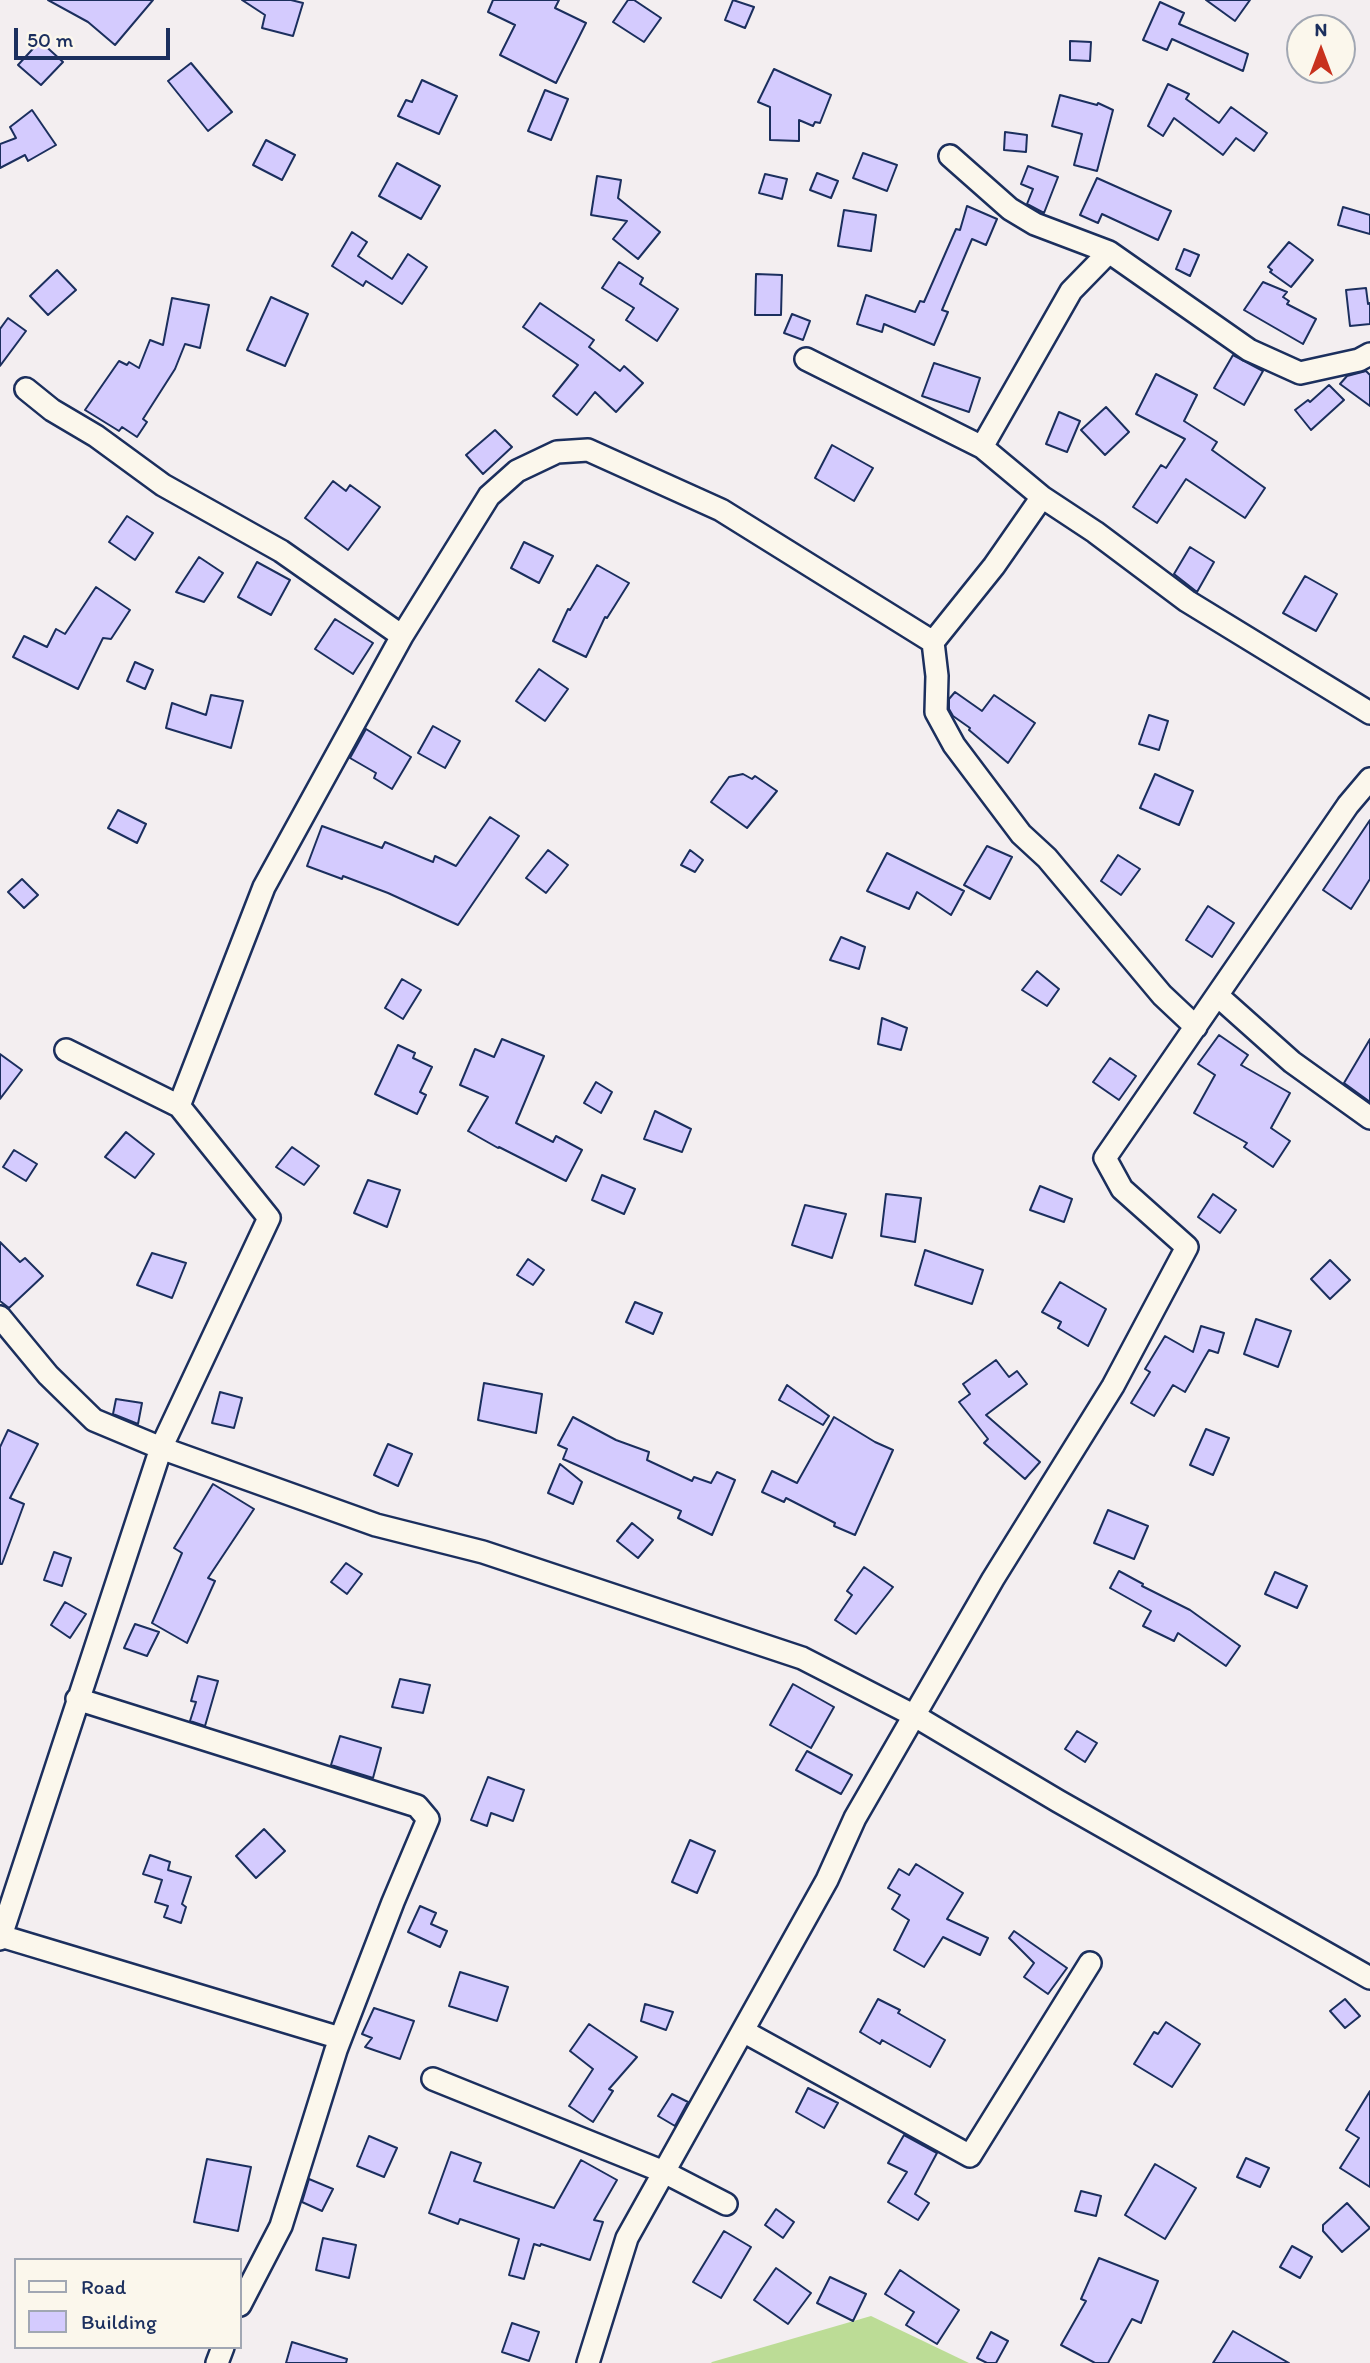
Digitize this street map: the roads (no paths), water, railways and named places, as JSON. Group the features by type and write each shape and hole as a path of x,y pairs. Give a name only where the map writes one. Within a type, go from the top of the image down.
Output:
{"street":[{"path":"950,156 1010,209 1035,224 1110,252 1249,350 1300,373 1359,360 1370,354"},
{"path":"982,447 1071,291 1110,252"},
{"path":"806,359 982,447 1042,497 1095,532 1187,601 1370,713"},
{"path":"26,389 52,410 96,436 163,485 281,551 402,636"},
{"path":"179,1106 264,887 402,636 489,496 517,471 557,452 589,450 721,510 933,642"},
{"path":"1042,497 994,566 933,642 937,677 936,712 954,746 1021,834 1047,858 1162,995 1196,1027"},
{"path":"588,2363 627,2238 827,1881 855,1818 993,1579 1113,1386 1187,1247 1122,1189 1105,1158 1348,805 1370,779"},
{"path":"1218,996 1292,1062 1370,1118"},
{"path":"66,1050 179,1106 269,1219 161,1448 0,1937 340,2038"},
{"path":"0,1317 48,1374 94,1420 161,1448 376,1525 483,1552 802,1658 915,1716 1058,1801 1370,1978"},
{"path":"77,1699 417,1806 428,1819 340,2038 281,2226 242,2301"},
{"path":"743,2031 970,2156 1090,1963"},
{"path":"433,2079 664,2172 726,2204"}]}
